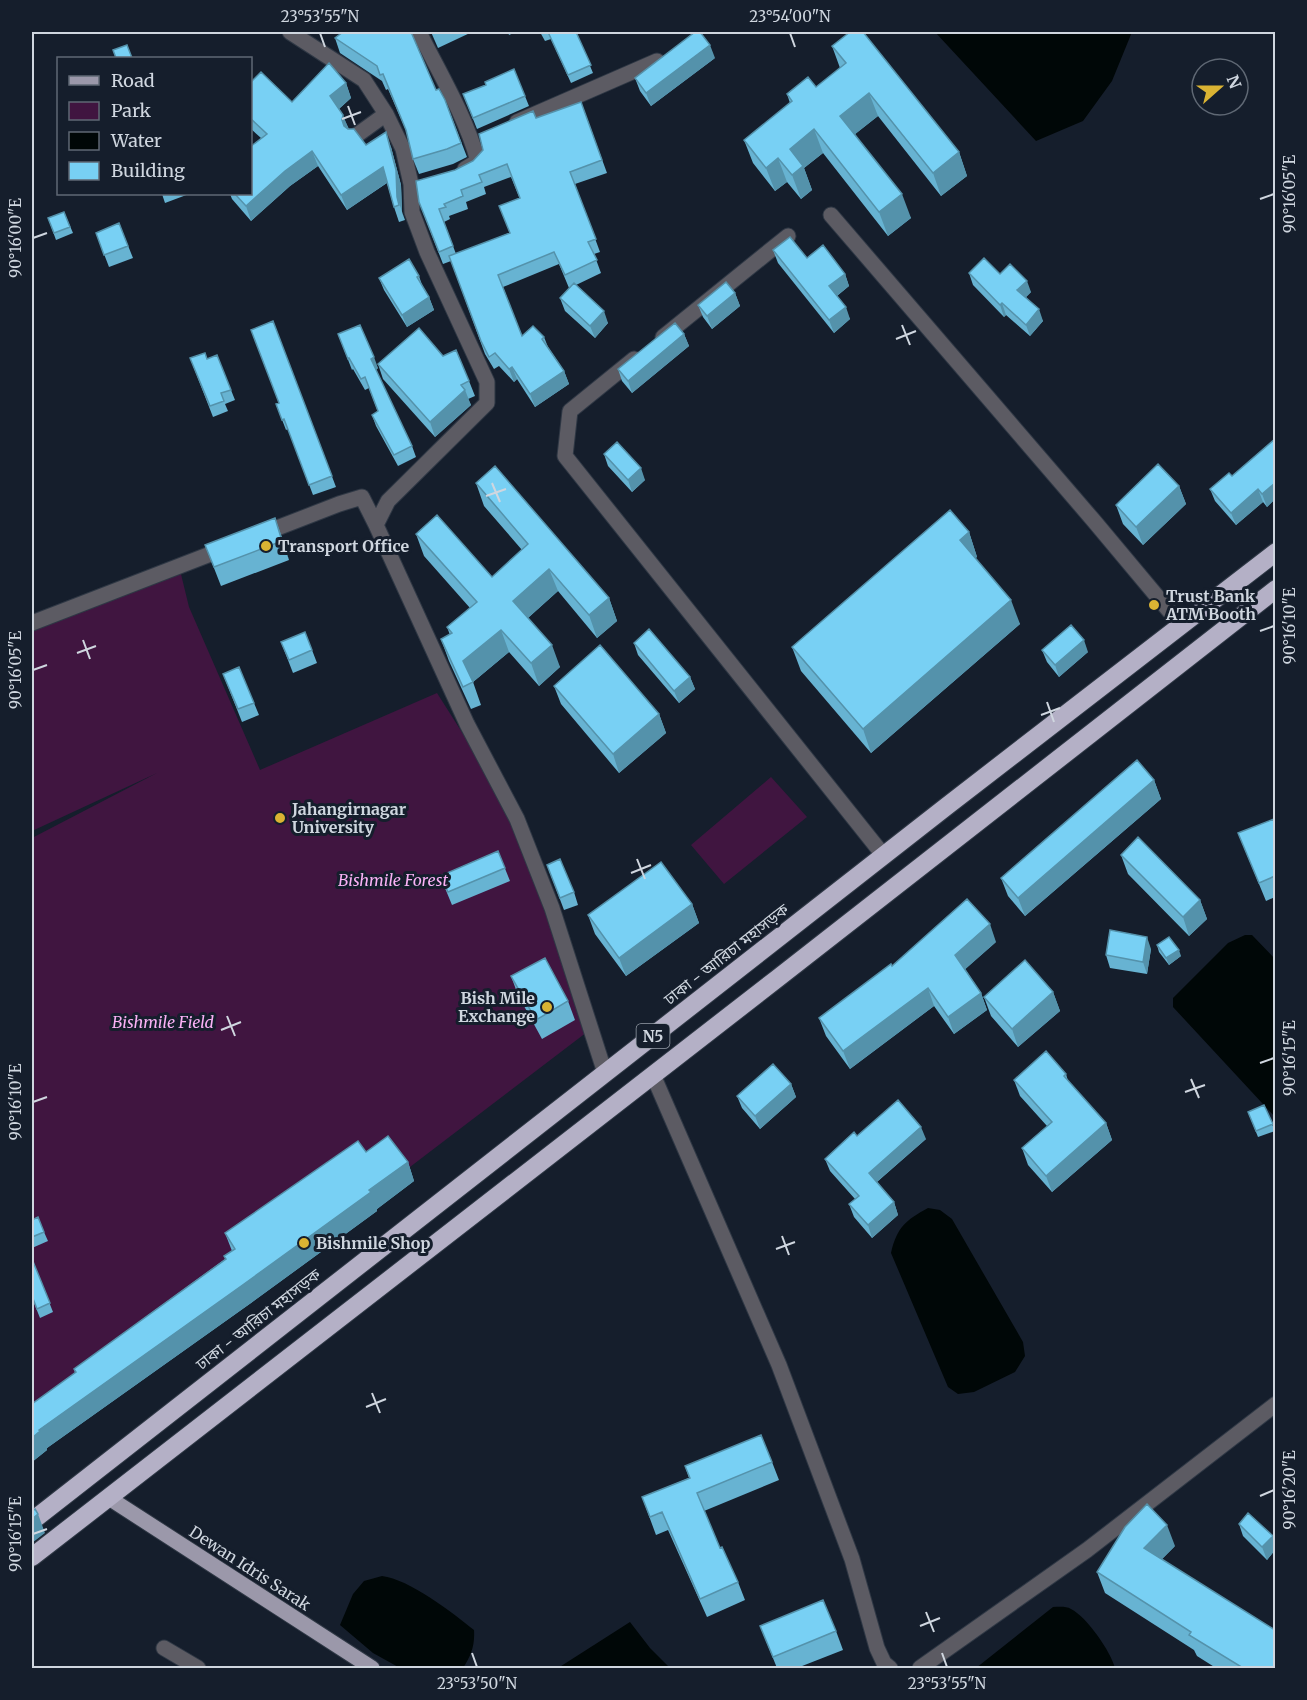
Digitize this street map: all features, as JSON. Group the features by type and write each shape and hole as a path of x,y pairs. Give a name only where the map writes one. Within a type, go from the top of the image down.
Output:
{"highway":[{"name":"ঢাকা - আরিচা মহাসড়ক","path":"32,1521 1275,552"},
{"name":"N5","path":"32,1557 1275,590"}],"main road":[{"name":"Dewan Idris Sarak","path":"109,1498 372,1668"}],"street":[{"path":"290,32 364,80 386,114 403,149 411,186 412,212 427,252 487,382 487,403 388,501 376,525"},
{"path":"436,32 421,36 478,139 478,161 471,167 454,173"},
{"path":"505,127 657,61"},
{"path":"357,135 386,114"},
{"path":"411,186 429,181"},
{"path":"831,215 1094,521 1181,626"},
{"path":"789,236 570,411 565,456 884,856"},
{"path":"32,623 362,497 467,724 517,819 552,908 605,1073"},
{"path":"653,1075 779,1365 852,1559 877,1648 884,1663 890,1668"},
{"path":"920,1668 1087,1550 1275,1404"},
{"path":"164,1648 198,1668"}],"green space":[{"name":"Bishmile Forest","path":"179,566 189,607 260,770 437,693 517,819 591,1029 406,1170 32,1429 32,838 157,773 32,831 32,623"},
{"path":"771,777 807,817 724,884 691,845"}],"water":[{"path":"935,32 1132,32 1112,81 1083,121 1036,141"},
{"path":"1245,935 1252,935 1275,959 1275,1117 1173,1007 1173,998 1228,943"},
{"path":"928,1208 940,1210 952,1219 1023,1342 1025,1356 1015,1372 974,1392 958,1394 948,1387 891,1253 896,1237 904,1225"},
{"path":"382,1576 393,1578 417,1590 443,1606 474,1630 472,1650 463,1668 400,1668 373,1653 340,1625 353,1594 364,1581"},
{"path":"1053,1607 1069,1608 1084,1619 1104,1644 1115,1668 976,1668"},
{"path":"630,1622 650,1648 670,1668 558,1668"}],"building":[{"path":"343,32 411,32 436,90 439,89 445,100 461,143 413,159 406,130 383,74 380,75 377,66 335,38"},
{"path":"548,32 576,32 591,65 568,75"},
{"path":"695,32 700,32 710,45 646,93 635,78"},
{"path":"850,32 863,32 959,152 933,173 869,93 840,116 902,194 879,212 814,129 790,149 803,166 792,175 778,158 766,168 744,140 792,101 787,94 808,77 816,87 846,63 832,46"},
{"path":"127,45 132,57 116,57 113,50"},
{"path":"329,63 346,83 330,96 343,115 344,126 354,129 366,145 386,132 396,170 399,205 394,207 383,167 341,195 312,151 285,171 246,206 236,195 252,195 252,145 267,134 252,120 252,81 261,72 292,102"},
{"path":"514,69 525,96 473,118 463,94 486,85 485,82"},
{"path":"581,102 602,160 570,172 596,239 588,242 597,260 565,275 554,252 498,275 522,336 533,326 544,337 542,339 564,371 530,394 512,367 509,369 495,353 489,357 449,256 510,233 499,206 520,198 507,164 479,175 482,182 461,190 463,196 444,204 446,207 439,209 453,246 439,252 419,202 416,181 455,170 473,161 483,150 479,134 533,111 536,118"},
{"path":"64,212 70,227 54,233 48,218"},
{"path":"119,223 128,246 104,255 96,233"},
{"path":"790,237 807,258 823,245 845,274 829,286 846,307 829,320 773,250"},
{"path":"984,258 1000,274 1010,264 1027,281 1017,290 1039,309 1026,325 1002,303 1000,305 969,273"},
{"path":"409,259 429,297 402,315 379,278"},
{"path":"726,282 735,293 707,316 698,305"},
{"path":"574,283 604,311 590,326 560,298"},
{"path":"273,321 332,476 309,485 276,404 279,403 251,330"},
{"path":"675,323 684,334 628,381 618,369"},
{"path":"360,325 374,357 371,359 412,446 394,455 372,415 378,411 365,377 361,379 348,359 338,334"},
{"path":"419,328 443,356 456,350 469,381 461,385 465,390 430,422 378,364"},
{"path":"205,353 207,359 217,355 231,390 221,393 224,401 210,406 190,358"},
{"path":"1275,439 1275,483 1262,494 1258,489 1231,513 1210,489 1229,473 1232,476"},
{"path":"617,442 641,468 628,480 604,454"},
{"path":"1158,464 1179,486 1136,527 1116,505"},
{"path":"495,466 609,598 589,615 549,569 513,601 552,645 531,663 501,630 463,661 473,682 463,687 441,639 452,633 447,627 477,602 416,534 437,515 492,577 528,544 476,483"},
{"path":"950,510 969,532 960,540 1011,600 863,729 792,647"},
{"path":"275,518 282,541 214,567 205,545"},
{"path":"1071,625 1084,640 1055,665 1042,650"},
{"path":"649,629 690,677 674,691 634,643"},
{"path":"305,632 312,650 289,660 281,642"},
{"path":"600,645 659,714 613,754 554,686"},
{"path":"239,667 254,703 238,709 223,674"},
{"path":"1137,760 1154,780 1018,898 1001,878"},
{"path":"1274,819 1275,876 1259,883 1238,833"},
{"path":"1138,837 1200,900 1183,917 1121,855"},
{"path":"498,851 505,868 448,892 440,876"},
{"path":"560,859 574,892 560,898 547,865"},
{"path":"661,862 692,904 619,958 588,915"},
{"path":"967,899 990,924 955,955 981,993 948,1017 928,988 843,1051 819,1018 891,964 892,966"},
{"path":"1110,930 1147,937 1143,962 1106,955"},
{"path":"1169,937 1179,950 1166,958 1157,945"},
{"path":"545,958 568,1001 536,1020 511,976"},
{"path":"1025,960 1053,992 1012,1029 984,997"},
{"path":"1046,1051 1066,1074 1064,1076 1106,1123 1046,1176 1022,1148 1052,1122 1014,1080"},
{"path":"773,1064 791,1084 755,1116 737,1096"},
{"path":"898,1100 921,1127 869,1173 894,1202 868,1225 849,1204 859,1196 825,1159 854,1132 857,1136"},
{"path":"1264,1105 1273,1124 1256,1131 1248,1112"},
{"path":"388,1136 408,1162 369,1190 371,1192 39,1430 32,1438 32,1404 76,1372 74,1369 226,1259 224,1256 235,1249 225,1233 358,1141 366,1152"},
{"path":"38,1217 44,1232 32,1237 32,1220"},
{"path":"32,1259 50,1303 37,1309 32,1296"},
{"path":"761,1435 772,1462 697,1493 720,1548 722,1547 738,1582 700,1599 662,1512 650,1517 642,1497 690,1478 685,1466"},
{"path":"1147,1504 1167,1525 1144,1548 1275,1630 1275,1668 1243,1668 1189,1635 1191,1632 1097,1572 1125,1527"},
{"path":"35,1509 38,1514 32,1519 32,1511"},
{"path":"1248,1513 1273,1536 1262,1547 1239,1524"},
{"path":"823,1600 836,1631 773,1657 760,1626"}],"place":[{"name":"Transport Office","path":"266,546"},
{"name":"Trust Bank ATM Booth","path":"1154,605"},
{"name":"Jahangirnagar University","path":"280,818"},
{"name":"Bish Mile Exchange","path":"547,1007"},
{"name":"Bishmile Shop","path":"304,1243"}],"park label":[{"name":"Bishmile Field","path":"163,1022"}]}
